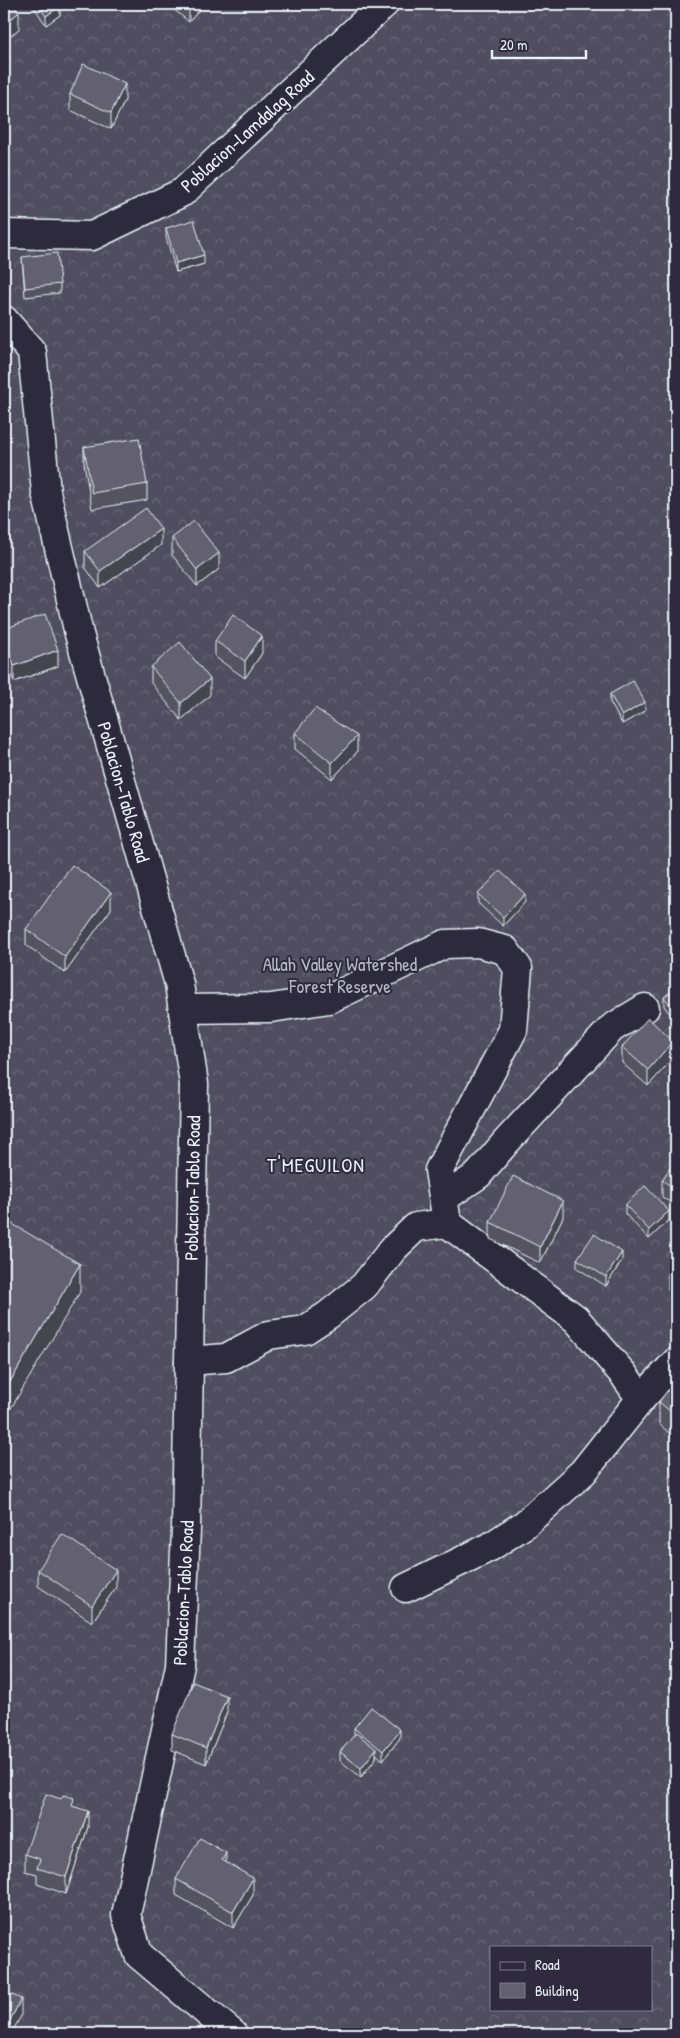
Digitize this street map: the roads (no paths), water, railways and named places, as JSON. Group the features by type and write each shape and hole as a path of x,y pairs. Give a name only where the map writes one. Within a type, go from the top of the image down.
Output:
{"street":[{"name":"Poblacion-Lamdalag Road","path":"4,234 92,236 183,192 384,4"},
{"name":"Poblacion-Tablo Road","path":"4,320 32,352 46,492 79,634 179,984 194,1084 186,1530 180,1665 126,1915 140,1955 233,2034"},
{"path":"183,1009 271,1008 330,999 445,944 478,943 505,950 518,968 513,1030 474,1107 439,1170 446,1210 576,1319 624,1375 641,1399"},
{"path":"189,1361 226,1358 269,1335 305,1330 328,1315 364,1286 393,1249 416,1226 446,1210 612,1028 645,1008"},
{"path":"406,1588 490,1547 525,1524 583,1472 641,1399 676,1362"}],"district":[{"name":"T'MEGUILON","path":"316,1165"}],"park label":[{"name":"Allah Valley Watershed Forest Reserve","path":"340,975"}]}
